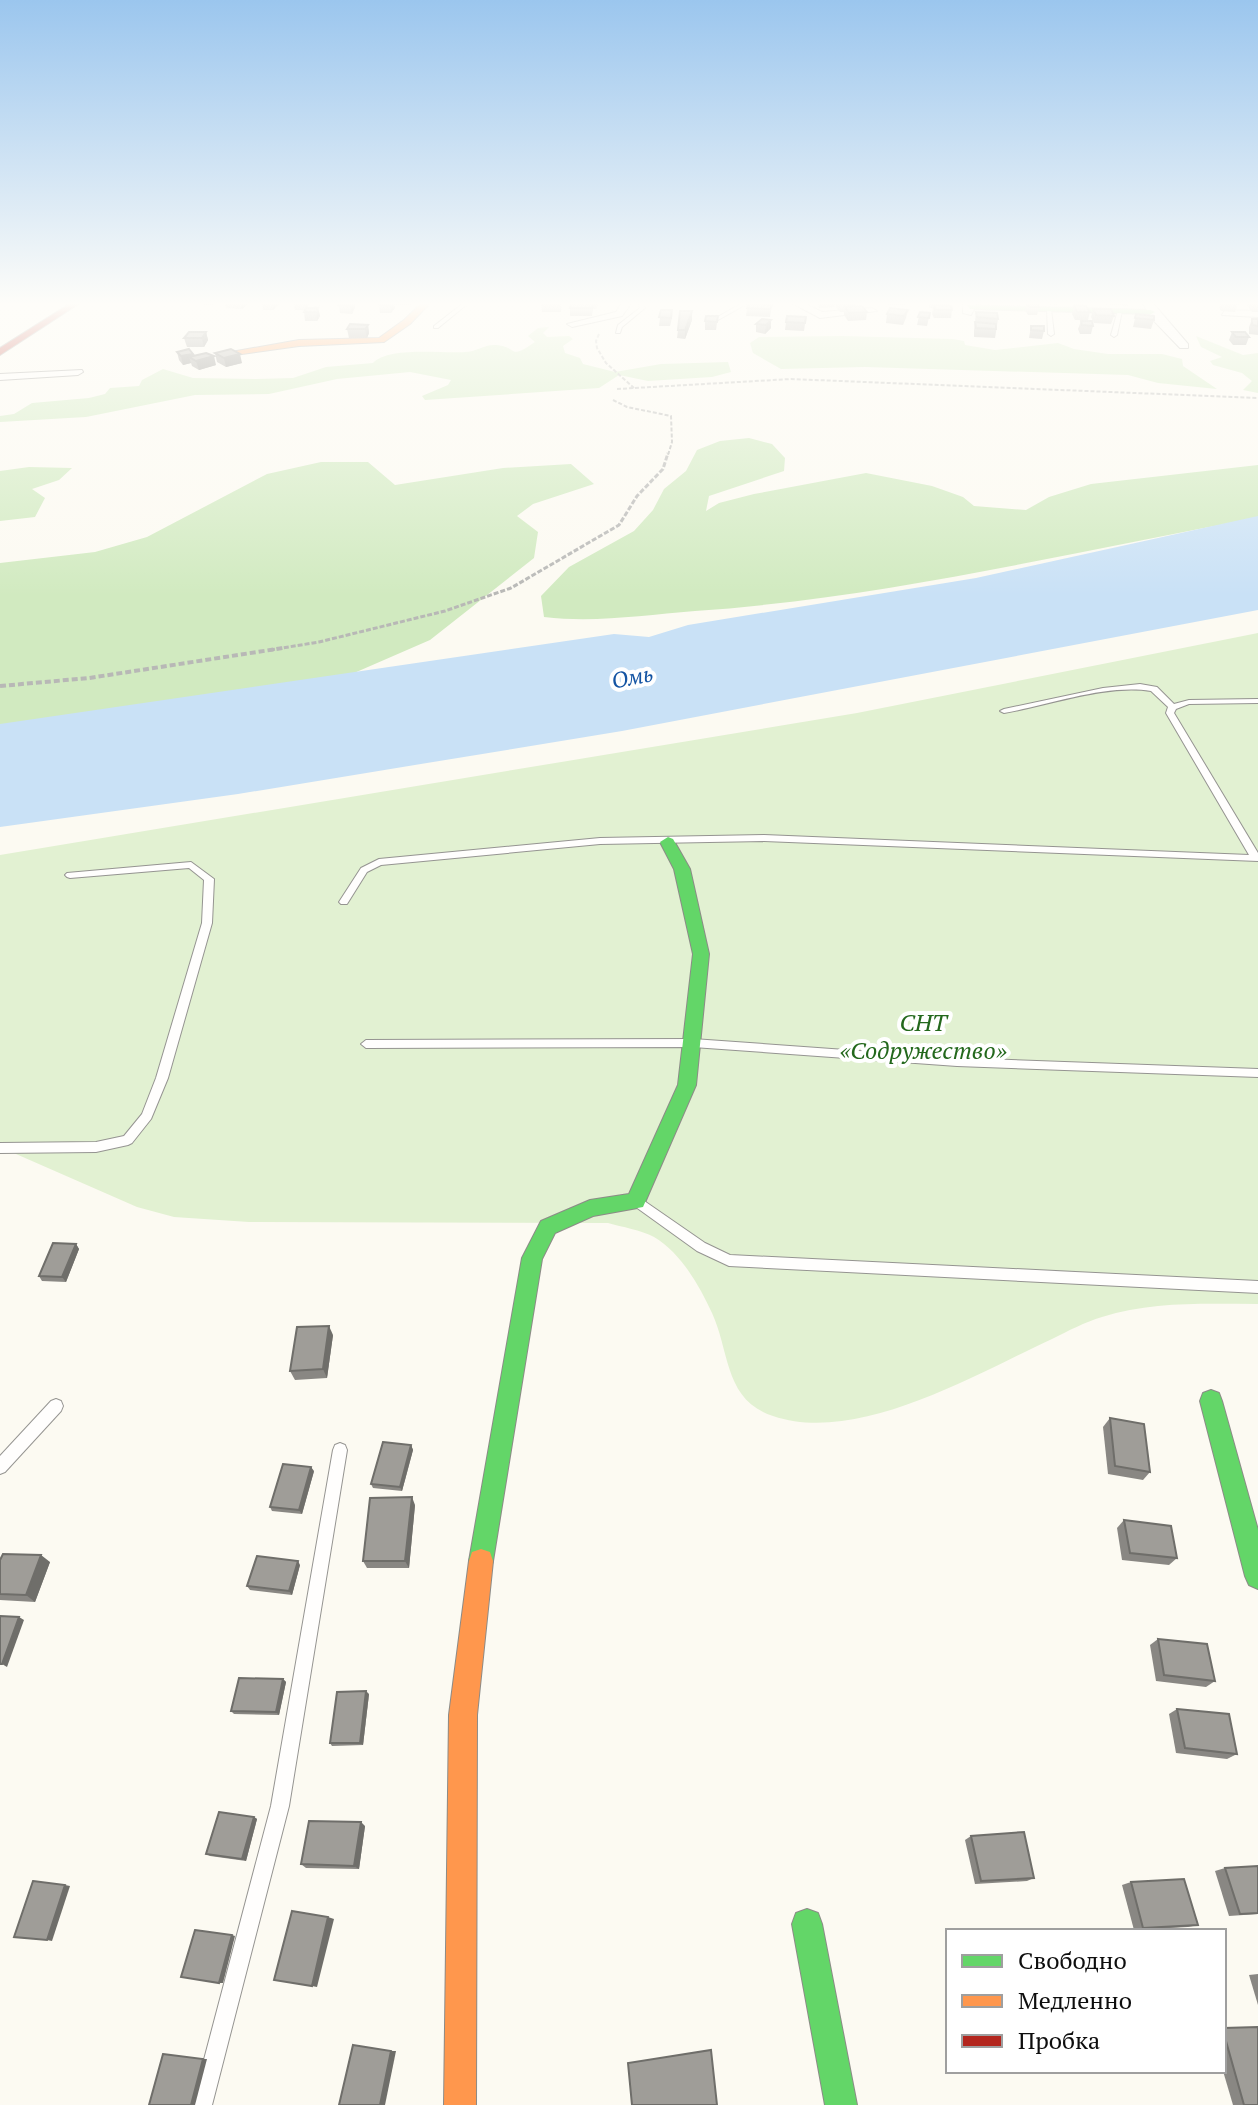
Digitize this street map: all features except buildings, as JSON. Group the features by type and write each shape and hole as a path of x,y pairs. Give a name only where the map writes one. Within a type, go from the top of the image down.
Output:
{"street":[{"path":"460,2105 463,1715 477,1584 532,1258 548,1227 590,1208 636,1201 687,1085 701,954 682,869 668,842"},
{"path":"1211,1401 1258,1576"},
{"path":"807,1924 841,2105"}],"lane":[{"path":"1004,711 1041,706 1127,686 1154,689 1172,707"},
{"path":"1172,707 1189,702 1258,701"},
{"path":"1172,707 1170,713 1257,858"},
{"path":"344,902 364,870 379,862 600,841 764,838 1257,858"},
{"path":"0,1148 96,1147 128,1140 147,1116 162,1078 207,923 209,879 191,865 70,875"},
{"path":"366,1044 693,1043 957,1062 1258,1073"},
{"path":"636,1201 701,1247 729,1260 1258,1287"},
{"path":"0,1467 56,1406"},
{"path":"202,2105 280,1806 340,1450"}],"path":[{"path":"0,686 89,678 319,642 445,611 511,588 619,525 637,496 663,469 672,442 671,416 662,411 626,409 613,400"}],"green space":[{"path":"75,399 174,399 86,417 0,422 0,416 14,414 32,403"},
{"path":"749,438 772,444 785,458 784,471 709,496 706,511 719,503 754,494 866,473 932,486 963,497 974,506 1026,510 1049,497 1091,484 1258,465 1258,518 837,596 620,618 544,617 541,596 569,567 634,531 653,510 664,489 686,471 697,450 720,441"},
{"path":"321,462 368,462 395,485 503,468 571,464 594,484 533,504 517,516 538,532 534,558 430,640 315,690 0,737 0,563 95,552 147,537 267,474"},
{"path":"29,467 72,468 59,480 32,489 45,498 35,517 0,521 0,471"},
{"name":"СНТ «Содружество»","path":"1258,633 1258,1304 1179,1304 1121,1312 1083,1324 916,1402 879,1414 842,1421 806,1422 773,1416 745,1399 731,1373 712,1313 695,1281 673,1252 643,1232 608,1223 249,1222 174,1217 137,1207 0,1147 0,855 857,713"}],"water":[{"name":"Омь","path":"1258,516 1258,610 622,731 238,794 0,827 0,724 614,634 649,637 688,625 976,578"}],"traffic: fast":[{"path":"481,1561 532,1258 548,1227 590,1208 636,1201 687,1085 701,954 682,869 668,842"},
{"path":"1211,1401 1258,1576"},
{"path":"807,1924 841,2105"}],"traffic: slow":[{"path":"460,2105 463,1715 481,1561"}]}
